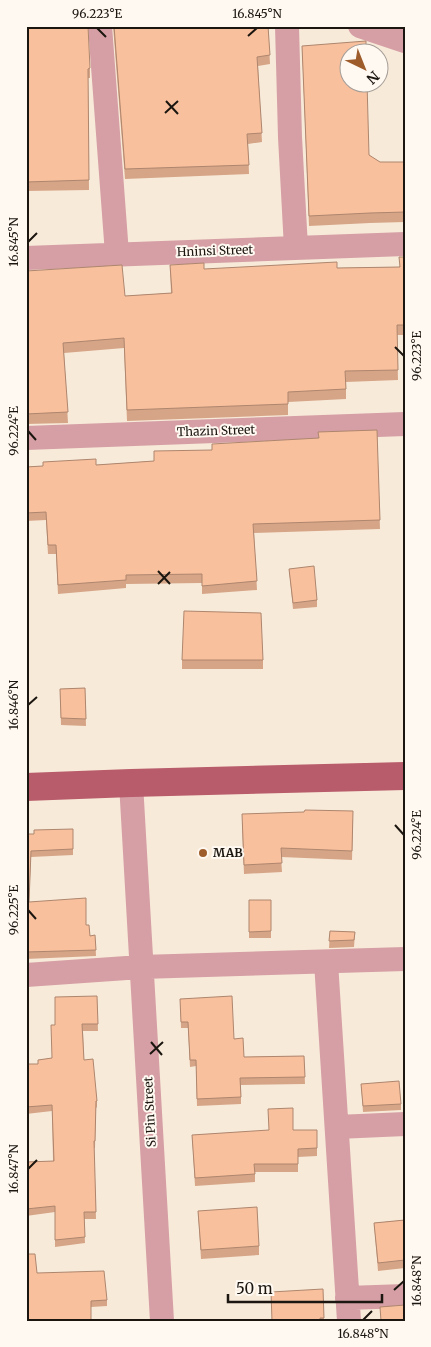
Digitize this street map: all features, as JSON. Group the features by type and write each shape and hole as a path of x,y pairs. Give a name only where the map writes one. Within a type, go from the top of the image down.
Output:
{"main road":[{"path":"26,788 131,783 405,776"}],"street":[{"path":"100,26 116,254"},
{"path":"287,26 296,248"},
{"path":"360,26 405,41"},
{"name":"Hninsi Street","path":"26,258 405,244"},
{"name":"Thazin Street","path":"26,438 405,424"},
{"name":"Si Pin Street","path":"131,783 162,1321"},
{"path":"26,975 141,967 405,959"},
{"path":"326,962 348,1309 405,1296"},
{"path":"336,1126 405,1124"}],"building":[{"path":"26,26 88,26 90,68 88,69 89,180 26,182"},
{"path":"114,26 268,26 270,55 257,57 262,133 247,134 249,165 125,169"},
{"path":"338,43 338,92 367,92 369,155 380,162 405,162 405,212 309,216 302,46"},
{"path":"399,257 405,257 405,325 397,325 398,370 345,371 346,389 288,392 288,404 127,410 124,338 63,343 68,412 26,414 26,271 122,265 125,296 172,293 170,265 204,263 204,269 337,262 337,268 400,267"},
{"path":"377,430 380,520 253,524 257,581 202,586 202,574 126,575 126,580 58,585 56,545 48,545 46,512 26,513 26,467 43,466 43,462 96,459 96,465 154,461 154,451 212,450 212,444 319,438 318,432"},
{"path":"314,566 317,600 293,603 289,569"},
{"path":"184,611 261,613 263,660 182,660"},
{"path":"85,688 86,719 61,718 60,689"},
{"path":"305,810 353,811 352,851 281,848 282,863 244,865 242,814 304,812"},
{"path":"73,829 73,849 31,851 29,902 86,898 86,925 89,925 90,936 95,935 96,950 26,952 26,834 34,834 34,830"},
{"path":"249,900 271,900 271,931 249,932"},
{"path":"330,931 355,932 354,940 329,941"},
{"path":"97,996 98,1024 82,1024 84,1060 93,1059 97,1101 94,1141 96,1212 84,1212 85,1237 55,1240 55,1206 26,1209 26,1162 54,1161 52,1105 26,1107 26,1064 38,1064 38,1060 52,1058 51,1025 55,1025 55,997"},
{"path":"232,996 234,1039 243,1038 244,1057 304,1056 305,1077 240,1078 241,1097 197,1099 196,1060 190,1060 188,1022 181,1022 180,999"},
{"path":"399,1081 401,1104 363,1106 361,1084"},
{"path":"293,1108 293,1130 317,1130 317,1148 298,1149 298,1164 254,1164 255,1174 195,1178 192,1135 269,1130 268,1109"},
{"path":"257,1207 259,1246 201,1250 198,1211"},
{"path":"405,1220 405,1260 378,1263 374,1223"},
{"path":"26,1254 35,1254 37,1273 104,1271 107,1300 91,1301 91,1321 26,1321"},
{"path":"323,1289 324,1318 320,1318 320,1321 272,1321 271,1292"},
{"path":"405,1305 405,1321 381,1321 380,1307"}],"place":[{"name":"MAB","path":"203,853"}]}
